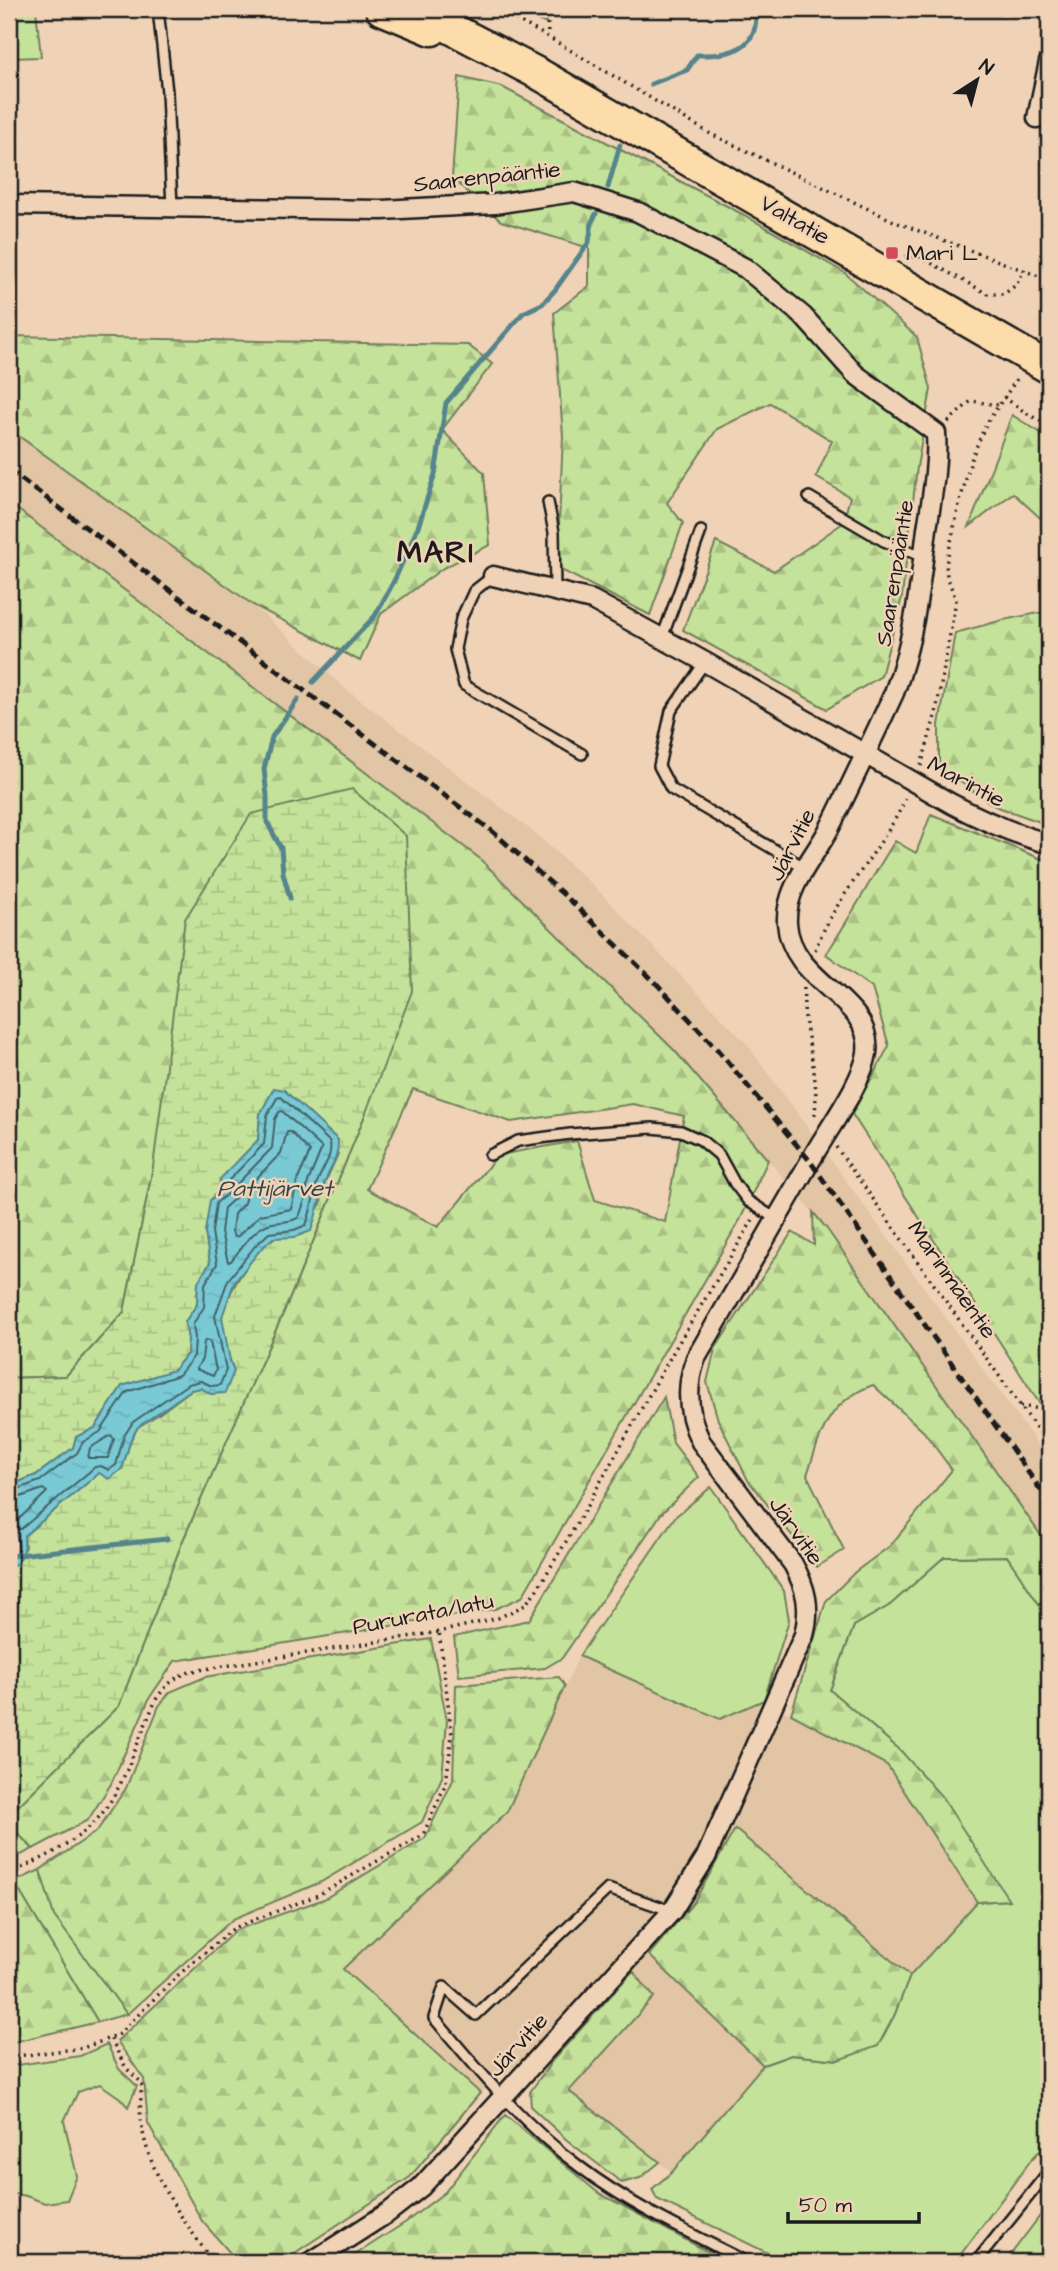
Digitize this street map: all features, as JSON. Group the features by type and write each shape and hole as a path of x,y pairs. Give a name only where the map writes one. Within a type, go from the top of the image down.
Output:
{"highway":[{"name":"Valtatie","path":"382,9 539,74"},
{"name":"Valtatie","path":"414,9 539,74 1037,368"}],"street":[{"path":"1037,118 1049,62"},
{"name":"Saarenpääntie","path":"9,205 382,211 495,204 574,192 638,212 745,268 803,316 855,374 936,433 937,456 908,651 902,673 865,754"},
{"name":"Marintie","path":"493,576 592,600 987,822 1049,844"},
{"name":"Järvitie","path":"311,2262 389,2212 421,2187 673,1911 706,1857 797,1652 809,1616 803,1584 793,1564 701,1442 694,1427 688,1393 690,1372 696,1358 776,1219 819,1130 864,1065 867,1036 857,1015 808,971 791,941 787,922 790,902 804,867 828,831 865,754"}],"lane":[{"path":"158,9 167,92 172,208"},
{"path":"809,497 884,541 924,557"},
{"path":"548,502 554,532 555,591"},
{"path":"662,638 701,531"},
{"path":"493,576 474,591 461,619 455,649 464,685 582,754"},
{"path":"705,662 671,711 659,766 671,789 804,867"},
{"path":"490,1154 518,1141 570,1134 652,1128 681,1131 701,1140 719,1155 748,1201 776,1219"},
{"path":"673,1911 608,1889 477,2015 444,1987 434,2018 502,2099 579,2167 638,2206 747,2262"},
{"path":"976,2262 1049,2171"},
{"path":"1033,2189 1049,2179"}],"path":[{"path":"497,9 709,133 898,223 1049,280"},
{"path":"547,9 548,37"},
{"path":"904,257 920,257 988,294 1004,294 1010,290 1025,269"},
{"path":"819,1130 804,1008 804,985 808,971 825,928 894,824 914,782 936,713 956,600 947,576 946,564 972,457 986,424 1003,396 1037,368"},
{"path":"1003,396 1049,426"},
{"path":"936,433 971,401 998,405"},
{"name":"Marinmäentie","path":"819,1130 1049,1446"},
{"name":"Pururata/latu","path":"9,1874 51,1853 84,1830 103,1812 117,1788 157,1698 164,1688 179,1676 199,1670 439,1632 518,1610 531,1598 760,1208"},
{"path":"1020,1406 1049,1410"},
{"path":"9,2057 83,2049 118,2035 177,1976 234,1928 318,1895 423,1835 446,1783 452,1735 439,1632"},
{"path":"111,2038 125,2068 142,2083 142,2127 155,2169 213,2262"}],"shaded area":[{"path":"9,429 253,605 347,690 531,830 594,886 747,1044 1049,1460 1049,1547 827,1229 675,1051 479,858 9,503"},
{"path":"579,1656 720,1719 764,1700 887,1765 977,1902 910,1976 734,1830 694,1902 649,1955 763,2065 672,2172 568,2091 654,1997 633,1972 480,2093 342,1969 507,1812"}],"green space":[{"path":"9,9 36,9 41,57 9,58"},
{"path":"514,9 545,9 546,24"},
{"path":"459,77 502,87 744,215 845,273 917,337 931,389 917,467 902,597 881,676 827,709 683,630 716,542 774,571 843,523 850,497 816,477 832,441 770,403 717,429 667,503 683,523 650,615 557,568 563,436 554,313 589,286 589,248 501,221 452,178"},
{"path":"9,336 468,345 492,364 442,430 484,473 490,545 443,568 381,614 360,661 253,605 9,429"},
{"path":"1012,415 1049,438 1049,526 1013,493 969,527"},
{"path":"9,503 479,858 675,1051 768,1160 741,1218 522,1597 495,1609 175,1661 150,1697 111,1784 88,1820 33,1849 9,1824 9,1815 119,1706 183,1540 289,1300 365,1115 153,1167 124,1312 66,1376 9,1378","holes":["413,1089 511,1122 633,1104 684,1116 665,1222 595,1200 577,1141 498,1155 438,1227 367,1189"]},
{"path":"1049,611 1049,825 995,806 939,767 939,725 955,633"},
{"path":"352,789 406,836 412,991 365,1115 289,1300 183,1540 119,1706 9,1815 9,1563 12,1565 25,1549 24,1536 99,1473 122,1469 131,1439 138,1427 191,1390 201,1388 211,1394 234,1371 222,1324 228,1299 259,1251 274,1238 295,1237 321,1204 323,1187 338,1154 284,1090 260,1114 258,1140 221,1179 221,1192 214,1195 205,1232 210,1263 198,1282 197,1304 185,1322 187,1354 174,1370 122,1386 95,1428 76,1437 73,1448 36,1475 9,1486 9,1378 66,1376 124,1312 153,1167 185,919 251,814"},
{"path":"931,814 1049,862 1049,1418 852,1114 889,1046 872,988 826,954 895,841 916,853"},
{"path":"813,1212 1049,1547 1049,1619 1007,1556 944,1557 890,1605 854,1626 830,1690 901,1751 942,1797 1009,1900 977,1902 887,1765 791,1714 826,1601 855,1572 890,1546 952,1470 924,1432 873,1385 845,1400 828,1421 807,1475 844,1550 817,1567 748,1480 718,1420 707,1382 715,1349 792,1232 814,1245"},
{"path":"664,1397 673,1443 699,1477 661,1514 562,1658 545,1668 459,1676 454,1637 529,1620"},
{"path":"711,1487 784,1591 789,1620 764,1700 720,1719 579,1656 675,1517"},
{"path":"1007,1556 1049,1619 1049,2141 1031,2160 955,2262 786,2262 657,2199 652,2189 672,2172 763,2065 791,2055 838,2060 894,2016 910,1976 977,1902 1008,1900 901,1751 830,1690 854,1626 890,1605 944,1557"},
{"path":"431,1639 447,1721 442,1777 422,1822 321,1882 233,1919 127,2014 54,1916 40,1870 97,1831 126,1788 159,1706 170,1692 205,1677"},
{"path":"559,1677 565,1686 507,1812 343,1969 480,2093 410,2177 281,2262 238,2262 202,2221 148,2123 144,2079 117,2041 236,1930 324,1899 425,1838 453,1780 456,1685"},
{"path":"9,1824 33,1849 9,1861"},
{"path":"735,1829 910,1976 878,2046 838,2060 791,2055 763,2065 649,1955 694,1902"},
{"path":"40,1870 55,1916 127,2014 98,2022 14,1882"},
{"path":"14,1882 98,2022 9,2043 9,1884"},
{"path":"633,1971 654,1997 569,2091 660,2162 640,2178 622,2183 567,2140 531,2107 530,2092 552,2061"},
{"path":"107,2044 119,2069 137,2086 128,2107 100,2084 78,2092 64,2121 77,2176 67,2200 45,2203 9,2193 9,2066 80,2056"},
{"path":"505,2115 597,2192 727,2262 344,2262 406,2222 445,2192"},
{"path":"1049,2204 1049,2262 1005,2262"}],"water":[{"name":"Pattijärvet","path":"274,1088 284,1090 338,1140 338,1147 311,1231 295,1237 273,1238 234,1283 222,1317 234,1371 225,1393 211,1394 201,1388 191,1390 138,1427 131,1439 122,1469 109,1479 99,1473 24,1536 21,1557 17,1564 11,1565 9,1558 19,1549 17,1537 9,1533 9,1486 36,1475 73,1448 76,1437 95,1428 122,1386 174,1370 187,1354 185,1322 197,1304 198,1282 210,1263 205,1232 210,1200 221,1191 220,1179 258,1140 260,1114"}],"waterway":[{"path":"651,84 687,70 697,55 720,54 740,47 753,33 756,23 755,9"},
{"path":"608,187 620,145"},
{"path":"313,682 375,616 394,581 418,527 435,474 446,403 523,313 542,304 555,290 589,242 596,214"},
{"path":"290,898 283,873 281,848 267,822 264,769 272,737 298,699"},
{"path":"9,1556 167,1539"}],"railway":[{"path":"9,470 492,831 573,903 655,982 716,1048 810,1161 1049,1502"}],"place":[{"name":"Mari L","path":"892,253"}],"district":[{"name":"MARI","path":"436,553"}]}
